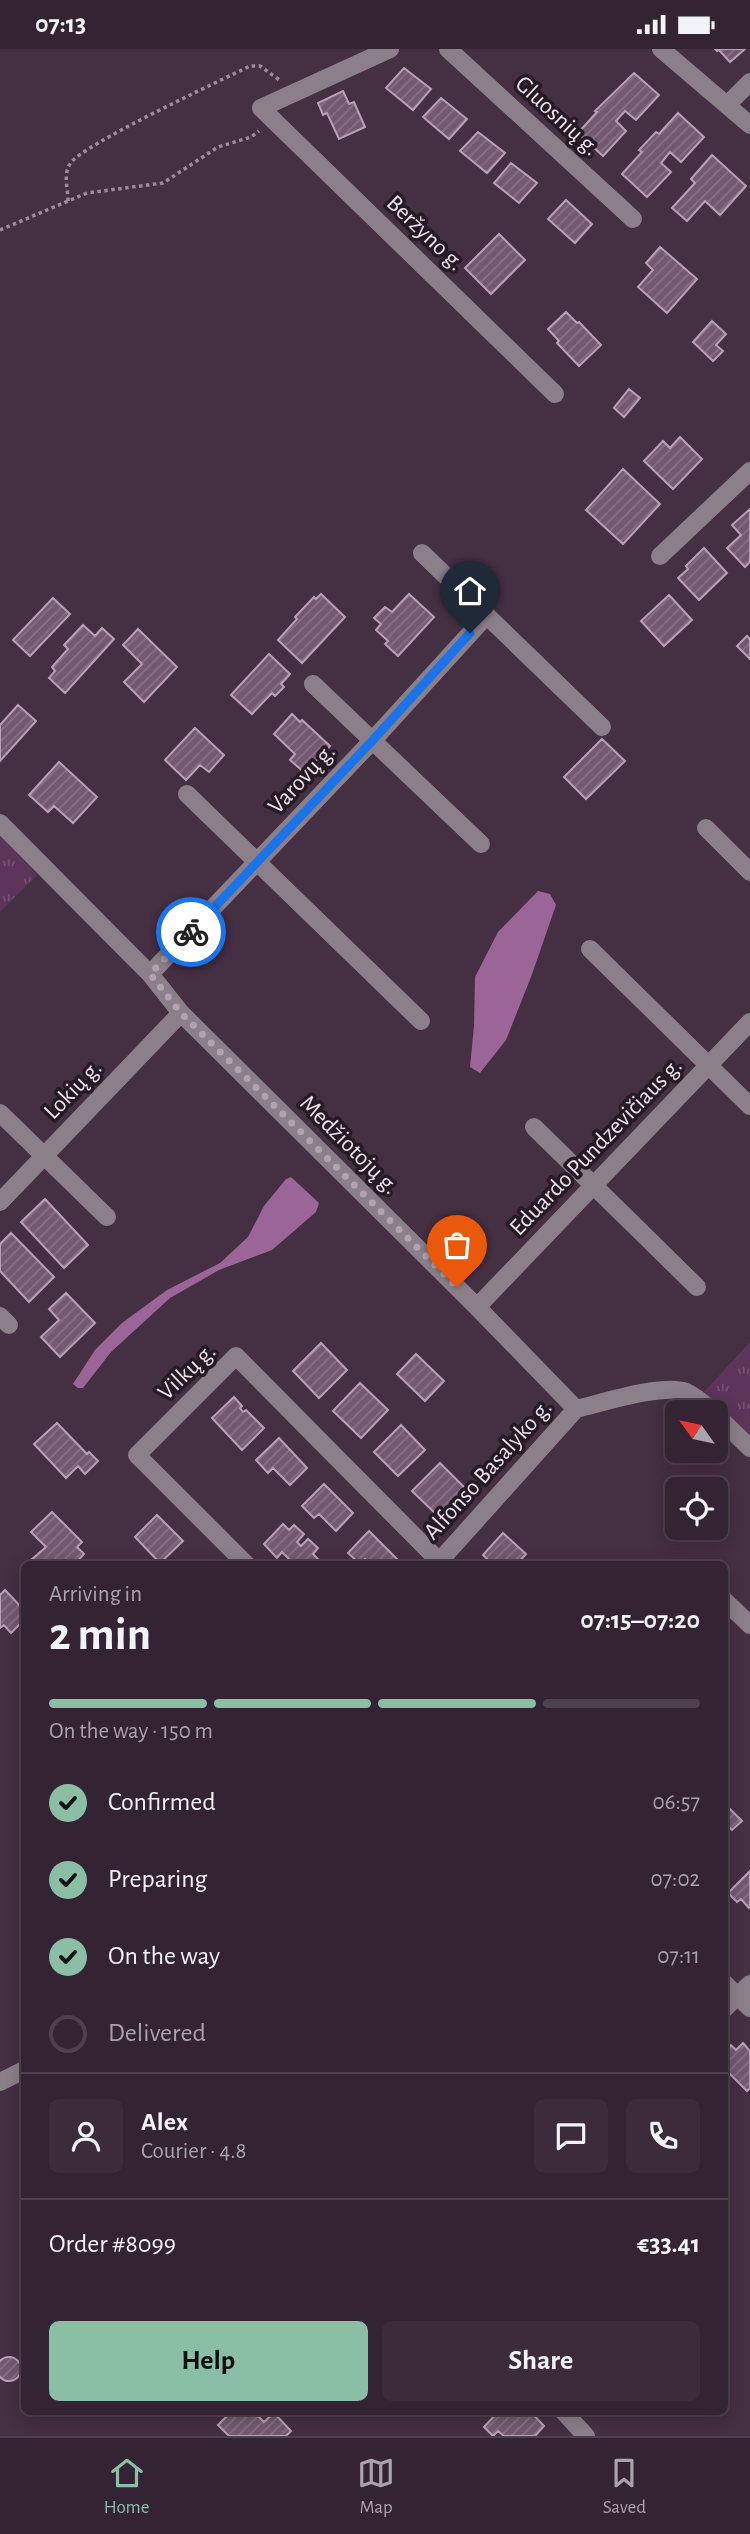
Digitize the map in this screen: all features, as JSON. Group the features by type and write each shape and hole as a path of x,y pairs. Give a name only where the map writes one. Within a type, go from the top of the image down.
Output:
{"street":[{"path":"297,92 390,49"},
{"name":"Gluosnių g.","path":"449,49 633,219"},
{"path":"661,49 750,125"},
{"path":"727,106 750,82"},
{"name":"Beržyno g.","path":"297,92 261,108 555,394"},
{"path":"660,557 750,471"},
{"path":"422,553 602,727"},
{"name":"Varovų g.","path":"150,974 373,740 487,615"},
{"path":"313,684 481,844"},
{"path":"187,794 421,1021"},
{"name":"Medžiotojų g.","path":"0,823 150,974 181,1013 576,1409"},
{"path":"706,828 750,872"},
{"path":"590,949 750,1107"},
{"name":"Lokių g.","path":"0,1202 181,1013"},
{"name":"Eduardo Pundzevičiaus g.","path":"477,1307 750,1022"},
{"path":"0,1113 107,1217"},
{"path":"534,1127 697,1287"},
{"name":"Vilkų g.","path":"243,1561 137,1455 236,1356 435,1561"},
{"path":"576,1409 663,1389 683,1391 699,1400"},
{"name":"Alfonso Basalyko g.","path":"439,1561 576,1409"},
{"path":"728,1427 750,1447"},
{"path":"728,1603 750,1626"},
{"path":"728,1985 746,1996 728,2007"},
{"path":"0,2082 21,2072"},
{"path":"567,2415 586,2436"}],"path":[{"path":"68,201 66,173 70,161 102,141 250,66 260,67 297,92"},
{"path":"0,230 87,193 163,183 218,147 251,137 275,121"}],"green space":[{"path":"0,836 37,875 0,912"},
{"path":"750,1342 750,1436 728,1415 728,1400 712,1400 704,1392"}],"shaded area":[{"path":"538,891 550,894 556,905 506,1040 480,1073 470,1067 475,977 498,932"},
{"path":"291,1177 319,1203 316,1212 272,1250 219,1270 170,1298 111,1352 83,1388 73,1384 95,1350 122,1323 167,1290 220,1263 248,1237 264,1206 286,1179"}],"building":[{"path":"715,49 745,49 730,62"},
{"path":"404,68 431,89 413,110 386,88"},
{"path":"634,73 659,95 636,120 625,111 616,121 626,131 603,156 578,133 597,112 595,111"},
{"path":"343,91 349,104 354,102 365,127 339,139 327,113 323,115 318,103"},
{"path":"441,98 467,119 449,139 423,117"},
{"path":"678,113 704,137 681,162 670,152 661,163 671,172 647,197 622,174 642,152 639,150 656,132 659,134"},
{"path":"478,132 505,153 487,173 460,151"},
{"path":"712,155 746,186 720,215 705,201 687,221 672,208 695,183 691,179"},
{"path":"511,163 537,183 519,203 494,183"},
{"path":"566,200 592,224 575,243 548,219"},
{"path":"499,234 525,260 491,294 465,268"},
{"path":"660,247 697,279 667,313 638,287 653,270 646,263"},
{"path":"566,312 601,345 579,366 548,329"},
{"path":"712,321 726,334 716,345 723,351 713,361 693,342"},
{"path":"629,389 640,398 624,417 614,408"},
{"path":"680,437 702,459 673,489 644,461 663,441 670,448"},
{"path":"623,469 660,504 623,544 586,510"},
{"path":"750,509 750,562 745,567 727,548 741,535 732,525"},
{"path":"704,548 727,573 699,600 678,578"},
{"path":"321,594 345,617 302,663 278,640 297,619 295,617 314,597 316,599"},
{"path":"409,594 434,617 398,656 385,644 388,641 376,630 381,624 374,618 385,607 392,612"},
{"path":"669,595 692,620 664,646 641,621"},
{"path":"53,598 70,614 30,656 13,640"},
{"path":"83,625 95,636 102,628 114,639 65,693 49,678 55,671 52,667 68,649 64,645"},
{"path":"138,629 177,667 144,702 124,682 142,664 123,645"},
{"path":"747,636 750,639 750,659 737,646"},
{"path":"269,654 290,674 281,684 284,687 275,696 272,693 252,714 231,695"},
{"path":"18,705 36,721 0,761 0,725"},
{"path":"292,714 330,746 305,773 290,760 295,754 274,734"},
{"path":"195,728 224,755 209,772 200,765 186,780 165,760"},
{"path":"602,739 625,761 586,799 564,777"},
{"path":"59,762 97,797 73,823 54,806 48,812 29,795"},
{"path":"45,1199 88,1245 64,1268 21,1222"},
{"path":"11,1233 54,1277 29,1302 0,1271 0,1244"},
{"path":"66,1293 95,1323 60,1357 41,1337 59,1320 49,1309"},
{"path":"321,1343 347,1370 319,1398 293,1371"},
{"path":"416,1354 444,1381 425,1401 397,1374"},
{"path":"360,1383 388,1410 361,1438 333,1411"},
{"path":"234,1397 242,1406 240,1408 243,1412 246,1410 264,1428 242,1450 212,1418"},
{"path":"57,1423 87,1454 89,1452 98,1461 85,1474 78,1466 66,1478 34,1444"},
{"path":"401,1425 425,1450 398,1476 374,1452"},
{"path":"279,1438 307,1468 290,1485 273,1468 268,1473 256,1460"},
{"path":"440,1463 466,1489 439,1517 412,1491"},
{"path":"324,1484 353,1513 336,1531 319,1514 314,1518 302,1506"},
{"path":"52,1512 82,1542 77,1547 84,1554 78,1561 30,1561 46,1547 31,1532"},
{"path":"157,1515 183,1541 162,1561 158,1561 135,1537"},
{"path":"283,1524 289,1530 294,1525 304,1534 297,1542 301,1546 308,1539 318,1548 313,1554 318,1559 291,1561 282,1552 277,1558 264,1544"},
{"path":"369,1531 398,1560 357,1561 348,1553"},
{"path":"503,1533 526,1554 520,1561 485,1561 487,1559 483,1555"},
{"path":"5,1590 21,1607 21,1623 11,1633 4,1625 0,1628 0,1595"},
{"path":"730,1809 742,1821 732,1830 728,1826"},
{"path":"750,1871 749,1908 741,1899 737,1902 728,1893"},
{"path":"743,2043 750,2051 750,2088 747,2091 728,2072 728,2048 731,2045 736,2050"},
{"path":"5,2358 13,2358 20,2365 20,2373 13,2380 5,2380 -1,2374 -1,2364"},
{"path":"228,2415 257,2415 264,2422 276,2415 291,2431 286,2436 229,2436 218,2425"},
{"path":"495,2415 534,2415 544,2426 535,2436 504,2436 498,2431 493,2436 484,2427"}],"way so far":[{"path":"191,932 150,974 181,1013 457,1287"}],"route":[{"path":"191,932 470,633"}]}
